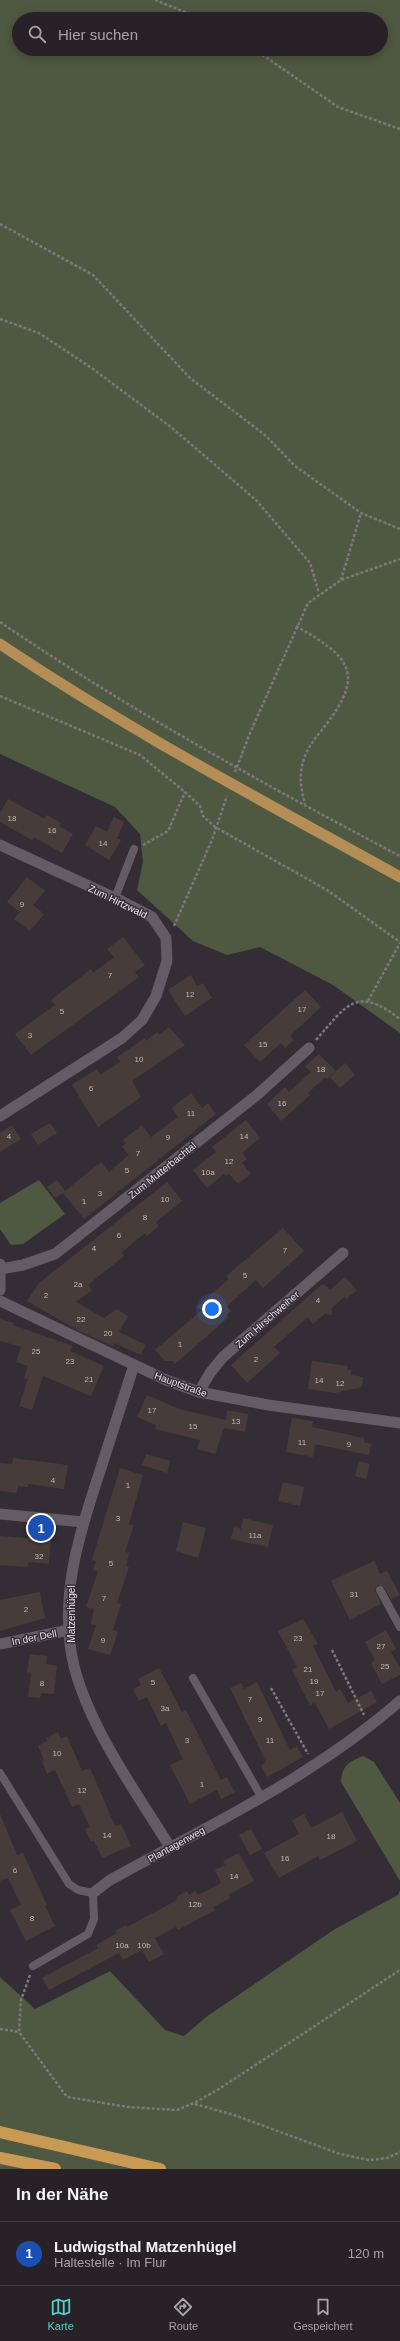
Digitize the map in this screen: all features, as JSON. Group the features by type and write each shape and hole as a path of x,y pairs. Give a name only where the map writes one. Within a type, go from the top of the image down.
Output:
{"highway":[{"path":"0,644 59,684 203,769 400,877"},
{"path":"0,2132 160,2169"},
{"path":"0,2158 55,2169"}],"street":[{"name":"Zum Hirtzwald","path":"0,845 115,898 152,917 166,938"},
{"path":"0,1116 122,1038 142,1020 156,996 167,961 166,938"},
{"name":"Zum Mutterbachtal","path":"1,1266 23,1265 55,1254 257,1095 309,1048"},
{"name":"Zum Hirschweiher","path":"199,1392 210,1373 223,1356 343,1253"},
{"path":"0,1290 1,1266"},
{"name":"Hauptstraße","path":"0,1301 134,1365 199,1392 268,1405 400,1423"},
{"name":"Matzenhügel","path":"134,1365 83,1522 71,1577 69,1630 75,1668 95,1719 124,1772 170,1847"},
{"path":"0,1514 83,1522"},
{"name":"In der Dell","path":"0,1644 69,1630"},
{"name":"Plantagenweg","path":"93,1893 110,1880 262,1798 315,1766 370,1728 400,1701"}],"lane":[{"path":"115,898 134,849"},
{"path":"380,1590 400,1628"},
{"path":"194,1678 262,1798"},
{"path":"0,1773 69,1884 78,1890 93,1893 94,1919 88,1934 33,1966"}],"path":[{"path":"155,0 185,12"},
{"path":"264,56 338,107 400,129"},
{"path":"0,224 93,275 190,378 265,435 295,466 361,513 400,529"},
{"path":"0,319 39,333 93,370 172,428 256,500 310,563 319,593"},
{"path":"341,580 361,513"},
{"path":"250,732 296,626 308,603 319,593 341,580 400,559"},
{"path":"0,622 72,671 143,714 305,805 400,856"},
{"path":"296,626 322,641 339,656 348,670 350,678 348,690 338,710 315,740 303,760 301,778 305,805"},
{"path":"0,696 140,755 200,806 203,816 215,827 320,886 400,943 368,1001"},
{"path":"134,849 168,831 185,792"},
{"path":"166,938 178,918 212,840 218,820"},
{"path":"309,1048 339,1015 356,1001 368,1001 382,1005 400,1019"},
{"path":"332,1650 370,1728"},
{"path":"271,1688 315,1766"},
{"path":"33,1966 22,2000 19,2032 67,2097 128,2107 177,2110 194,2104 400,1970"},
{"path":"0,2029 19,2032"},
{"path":"194,2104 234,2115 340,2154 369,2160 387,2158 400,2152"}],"green space":[{"path":"0,0 400,0 400,1033 333,985 260,947 227,955 193,941 137,890 143,862 140,834 115,807 0,754"},
{"path":"39,1180 65,1214 23,1244 11,1245 0,1229 0,1203"},
{"path":"363,1756 374,1762 400,1803 400,1881 341,1782 343,1772 347,1765"},
{"path":"400,1890 400,2169 0,2169 0,1977 35,2009 110,1971 165,2030 184,2036 206,2017 335,1929 398,1895"}],"building":[{"path":"8,799 45,819 47,815 61,823 59,826 73,834 62,853 34,837 32,840 0,822 0,813"},
{"path":"114,817 124,822 117,838 121,840 109,860 85,845 96,826 107,832"},
{"path":"27,877 45,891 33,905 44,914 30,931 14,919 20,912 7,902"},
{"path":"123,937 145,965 135,972 139,977 31,1055 15,1034 55,1005 51,1000 91,969 93,973 114,957 107,949"},
{"path":"191,975 197,986 203,983 212,998 185,1016 168,990"},
{"path":"305,990 321,1007 290,1036 294,1040 285,1048 281,1043 260,1062 244,1045"},
{"path":"169,1027 185,1045 132,1081 141,1097 98,1127 72,1085 97,1069 100,1075 120,1062 117,1057 145,1038 146,1041 157,1032 159,1035"},
{"path":"319,1054 336,1071 327,1079 325,1077 308,1093 310,1095 281,1121 267,1104 285,1087 289,1092 311,1072 305,1066"},
{"path":"345,1063 355,1075 340,1088 330,1077"},
{"path":"191,1093 202,1108 208,1103 216,1114 84,1219 63,1193 55,1198 47,1187 57,1180 65,1191 101,1162 109,1172 129,1155 122,1147 126,1143 123,1140 142,1125 151,1137 178,1117 172,1108"},
{"path":"246,1120 260,1138 242,1153 247,1159 242,1163 251,1174 238,1184 229,1174 226,1176 224,1174 207,1188 193,1170 216,1152 212,1147"},
{"path":"50,1123 57,1133 38,1145 31,1134"},
{"path":"12,1125 21,1139 0,1152 0,1133"},
{"path":"167,1182 182,1201 156,1222 159,1226 147,1236 145,1233 122,1252 124,1256 88,1285 92,1290 76,1302 104,1318 116,1309 128,1316 119,1332 146,1345 141,1355 114,1343 113,1346 81,1332 27,1301 39,1283"},
{"path":"283,1228 304,1251 263,1288 256,1280 227,1306 231,1311 227,1315 229,1317 175,1364 173,1361 165,1361 155,1350 201,1311 197,1306 229,1279 226,1276"},
{"path":"345,1277 357,1290 346,1299 344,1297 332,1308 332,1315 325,1314 313,1324 308,1317 274,1347 280,1353 247,1383 231,1365 320,1286 324,1284 330,1290"},
{"path":"0,1319 73,1346 70,1351 104,1366 91,1396 43,1376 32,1410 19,1406 28,1379 24,1378 28,1366 16,1362 21,1347 0,1341"},
{"path":"312,1361 348,1366 347,1370 351,1370 351,1375 363,1377 362,1387 335,1393 308,1389"},
{"path":"147,1395 179,1409 226,1420 227,1410 248,1414 245,1432 224,1428 225,1425 215,1454 197,1449 200,1440 155,1429 156,1425 137,1417"},
{"path":"292,1418 313,1421 312,1427 364,1438 364,1442 371,1444 369,1455 315,1444 313,1457 286,1452"},
{"path":"146,1454 170,1461 167,1473 142,1465"},
{"path":"13,1458 68,1465 64,1489 28,1484 28,1487 18,1486 17,1493 0,1491 0,1463 12,1464"},
{"path":"359,1461 370,1464 366,1479 355,1476"},
{"path":"120,1468 143,1475 129,1524 134,1525 125,1552 129,1553 126,1566 129,1567 117,1603 121,1604 113,1630 118,1632 110,1655 88,1649 96,1625 91,1624 94,1609 86,1607 98,1571 93,1570 96,1561 92,1560"},
{"path":"283,1482 304,1487 300,1506 278,1501"},
{"path":"243,1518 273,1525 268,1547 231,1539 234,1527 241,1529"},
{"path":"183,1522 206,1528 198,1558 176,1551"},
{"path":"0,1536 51,1540 49,1564 28,1562 28,1567 0,1565"},
{"path":"374,1561 380,1574 387,1571 400,1595 391,1599 383,1586 378,1585 375,1590 381,1604 350,1620 331,1581"},
{"path":"40,1592 45,1618 0,1631 0,1600"},
{"path":"303,1619 318,1644 313,1646 336,1692 340,1689 348,1703 371,1691 377,1702 329,1729 315,1703 310,1705 302,1690 292,1670 297,1667 278,1631"},
{"path":"386,1630 396,1649 391,1652 400,1668 400,1675 382,1684 371,1663 375,1660 365,1642"},
{"path":"30,1654 47,1656 46,1664 57,1666 54,1694 41,1693 40,1698 28,1697 31,1673 27,1672"},
{"path":"159,1668 182,1712 186,1710 221,1780 227,1777 235,1792 221,1799 217,1790 190,1804 170,1765 183,1759 166,1723 161,1726 147,1697 139,1701 133,1689 141,1685 138,1679"},
{"path":"257,1682 290,1750 297,1746 303,1757 267,1777 261,1766 266,1762 230,1688 241,1683 244,1689"},
{"path":"58,1732 61,1739 67,1736 82,1771 90,1768 115,1826 121,1824 131,1846 102,1858 94,1841 91,1842 85,1829 90,1827 79,1804 72,1807 55,1770 47,1774 42,1761 44,1760 38,1746 47,1741 46,1738"},
{"path":"342,1812 357,1841 320,1860 318,1856 279,1878 264,1853 299,1834 292,1820 304,1814 311,1828"},
{"path":"0,1814 17,1855 23,1853 55,1926 26,1941 10,1910 21,1905 8,1878 0,1881"},
{"path":"251,1829 262,1849 250,1855 239,1835"},
{"path":"239,1853 254,1881 228,1895 230,1898 213,1907 215,1910 178,1930 176,1927 155,1938 164,1954 149,1962 142,1950 123,1960 119,1953 49,1990 42,1978 98,1948 96,1945 117,1933 115,1931 126,1925 127,1927 177,1900 176,1897 187,1891 189,1895 195,1891 198,1895 221,1883 215,1870 225,1865 223,1861"}],"place":[{"name":"Ludwigsthal Matzenhügel","path":"41,1528"}]}
